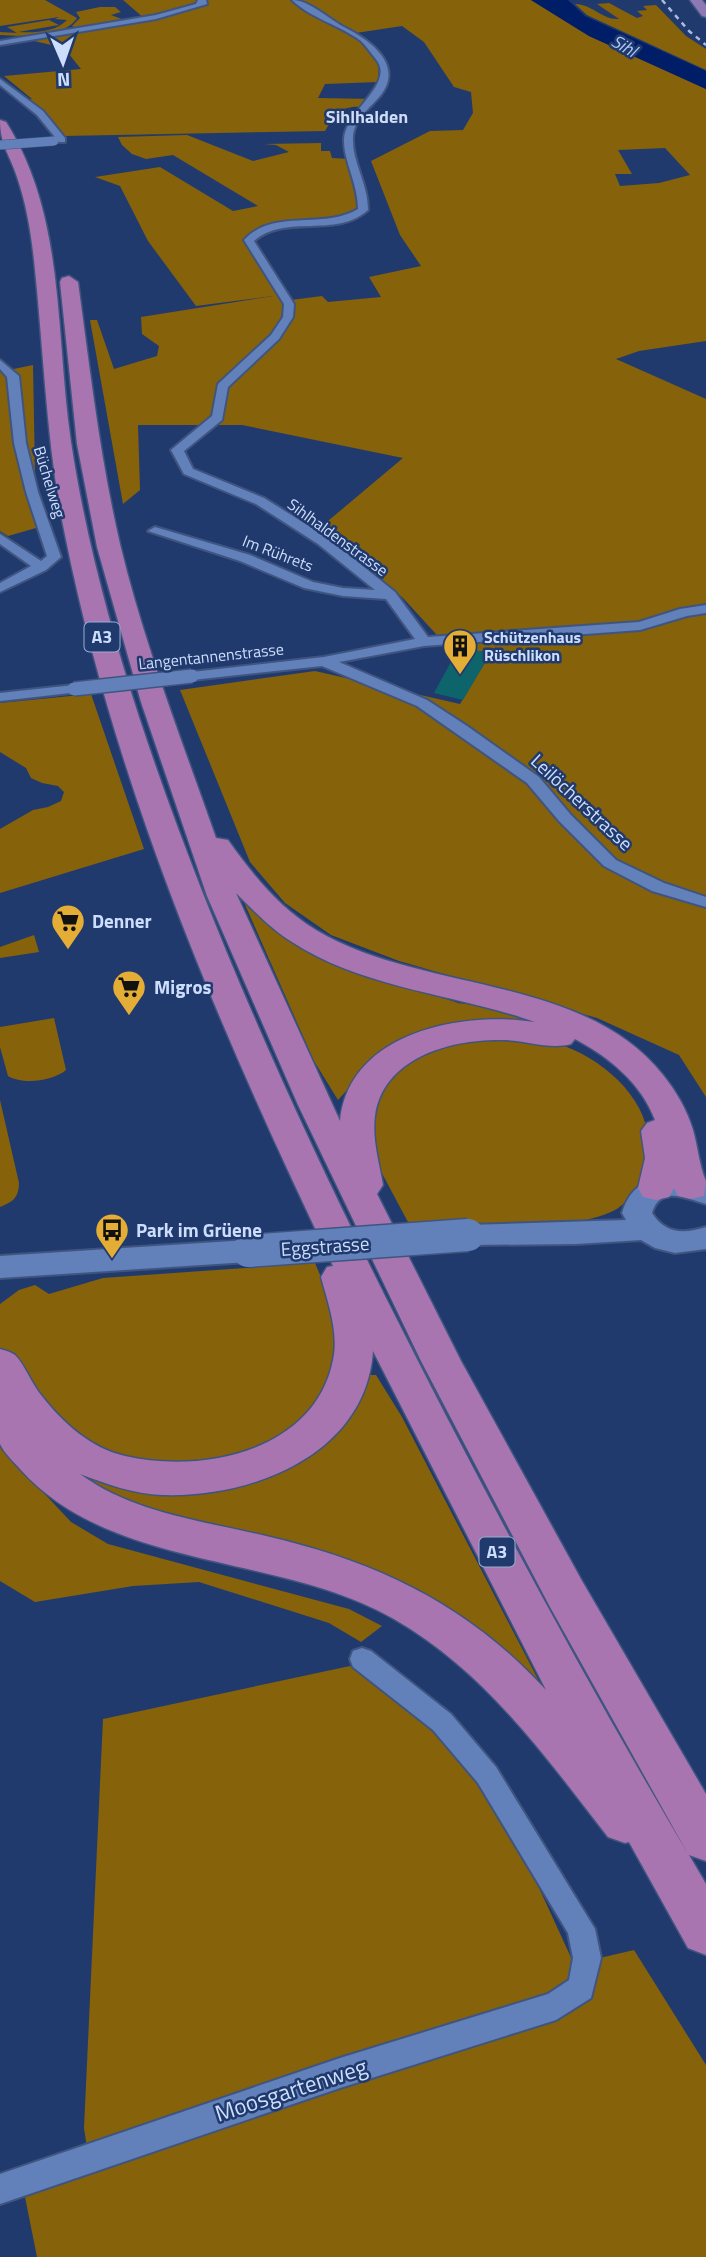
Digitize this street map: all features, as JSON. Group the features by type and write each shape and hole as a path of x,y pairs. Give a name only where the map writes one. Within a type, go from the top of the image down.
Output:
{"highway":[{"path":"0,99 22,127 43,166"},
{"name":"A3","path":"0,125 14,148 27,180 38,226 65,474 85,573 138,755 203,936 319,1200 471,1504 696,1915"},
{"name":"A3","path":"67,266 82,400 101,512 131,627 243,947 314,1105 501,1474 706,1839"},
{"path":"187,793 239,878 267,909 302,936 337,955 370,967 548,1014 594,1035 623,1055 646,1077 666,1106 677,1137 680,1162 699,1191"},
{"path":"372,1223 357,1131 360,1107 370,1084 386,1065 417,1045 442,1035 502,1028 549,1034 592,1050 615,1065 640,1092 658,1126 663,1158 647,1207"},
{"path":"0,1364 18,1394 42,1425 73,1451 106,1468 141,1477 182,1480 226,1475 276,1456 319,1426 343,1390 352,1363 354,1345 350,1313 319,1200"},
{"path":"0,1410 22,1444 46,1470 93,1502 149,1525 288,1559 361,1582 413,1607 463,1640 496,1668 539,1714 696,1915"}],"main road":[{"path":"696,0 706,13"},
{"name":"Eggstrasse","path":"0,1269 468,1236 576,1234 647,1207 673,1185 699,1191"},
{"path":"647,1207 672,1241 704,1240"},
{"name":"Eggstrasse","path":"0,1288 75,1264"},
{"path":"0,1269 0,1288"}],"street":[{"path":"0,43 170,14 199,6 203,4 202,0"},
{"name":"Sihlhaldenstrasse","path":"296,0 320,17 364,40 383,62 384,74 378,93 354,118 348,141 363,193 363,210 349,219 276,226 254,233 249,240 289,304 288,317 275,337 222,386 218,417 177,450 188,471 260,501 323,541 390,595 424,642"},
{"path":"0,81 40,113 62,140 0,145"},
{"name":"Büchelweg","path":"0,363 13,376 20,443 32,492 54,557 41,567"},
{"name":"Im Rührets","path":"155,531 245,558 309,585 343,592 390,595"},
{"path":"0,538 41,567 0,588"},
{"path":"424,642 640,626 685,612 706,609"},
{"name":"Langentannenstrasse","path":"0,697 324,661 424,642"},
{"name":"Leilöcherstrasse","path":"324,661 422,703 533,780 565,818 610,863 658,887 706,902"},
{"name":"Moosgartenweg","path":"0,2189 340,2073 556,2006 581,1988 587,1958 581,1929 487,1775 442,1722 362,1659"}],"shaded area":[{"path":"0,0 45,0 77,18 71,25 52,33 30,36 0,35 0,32 17,33 7,27 49,20 59,25 18,32 38,32 57,27 67,20 55,19 59,17 0,26"},
{"path":"123,0 531,0 589,36 706,89 706,341 639,351 616,359 706,399 706,1097 679,1055 597,1018 399,961 331,935 285,903 250,862 180,690 315,671 460,704 491,653 447,646 403,598 322,526 403,458 242,425 138,425 140,490 123,504 90,320 97,320 114,369 157,356 159,346 142,334 141,317 273,296 196,306 148,241 120,186 95,177 160,167 233,211 258,206 173,155 146,159 132,154 118,137 187,135 253,161 289,152 276,145 264,144 321,143 321,151 330,151 332,158 350,159 361,206 355,215 262,228 253,231 246,240 277,295 286,294 291,300 322,296 328,302 381,297 369,277 421,266 400,235 371,161 430,131 463,130 473,113 471,92 454,87 424,42 402,26 349,34 361,41 379,62 378,82 325,84 318,98 371,99 362,107 344,109 325,131 64,136 43,111 28,100 32,99 4,76 81,69 64,48 30,40 145,19","holes":["665,148 690,175 659,183 620,186 615,174 632,174 618,150"]},
{"path":"609,3 637,18 643,16 637,11 647,10 643,6 656,5 686,36 706,49 706,70 587,15 575,4 619,19 597,4"},
{"path":"115,7 121,12 111,15 127,21 78,29 72,26 80,18 76,12"},
{"path":"33,365 36,528 8,536 0,531 0,367 4,371"},
{"path":"91,694 144,849 0,893 0,829 33,810 61,801 64,792 58,786 31,778 26,768 0,752 0,703"},
{"path":"239,891 299,942 355,973 380,976 458,1003 516,1010 577,1033 509,1020 368,1067 338,1100 314,1061"},
{"path":"34,935 39,952 0,958 0,947"},
{"path":"54,1018 66,1070 54,1077 38,1080 14,1079 8,1076 0,1047 0,1027"},
{"path":"483,1035 533,1038 565,1046 597,1063 624,1087 643,1116 649,1145 644,1182 622,1205 593,1218 542,1226 409,1224 377,1164 371,1136 377,1095 386,1077 426,1049"},
{"path":"0,1100 19,1183 14,1198 0,1207"},
{"path":"315,1263 338,1333 331,1381 297,1428 263,1448 199,1465 135,1462 88,1443 65,1425 9,1367 0,1348 0,1304 19,1290 35,1285 49,1294 103,1278"},
{"path":"369,1375 376,1375 402,1417 558,1718 554,1719 519,1682 461,1630 419,1601 396,1589 349,1570 138,1512 91,1490 49,1461 17,1422 3,1397 0,1385 0,1379 27,1419 43,1437 61,1453 91,1471 125,1483 161,1488 198,1488 234,1481 269,1469 300,1452 327,1430"},
{"path":"0,1446 71,1522 108,1544 349,1609 382,1626 361,1642 329,1623 199,1582 133,1586 35,1602 0,1581"},
{"path":"350,1666 441,1738 512,1829 574,1964 634,1950 706,2065 706,2257 37,2257 24,2192 87,2148 84,2128 103,1719"}],"water":[{"name":"Sihl","path":"531,0 568,0 585,16 706,71 706,89 589,36"}],"building":[{"name":"Schützenhaus Rüschlikon","path":"459,649 491,652 463,700 434,693 452,660 456,660"}],"railway":[{"path":"662,0 689,31 706,45"}],"place":[{"name":"Schützenhaus Rüschlikon","path":"460,676"},
{"name":"Denner","path":"68,951"},
{"name":"Migros","path":"129,1017"},
{"name":"Park im Grüene","path":"112,1260"}],"district":[{"name":"Sihlhalden","path":"367,117"}]}
